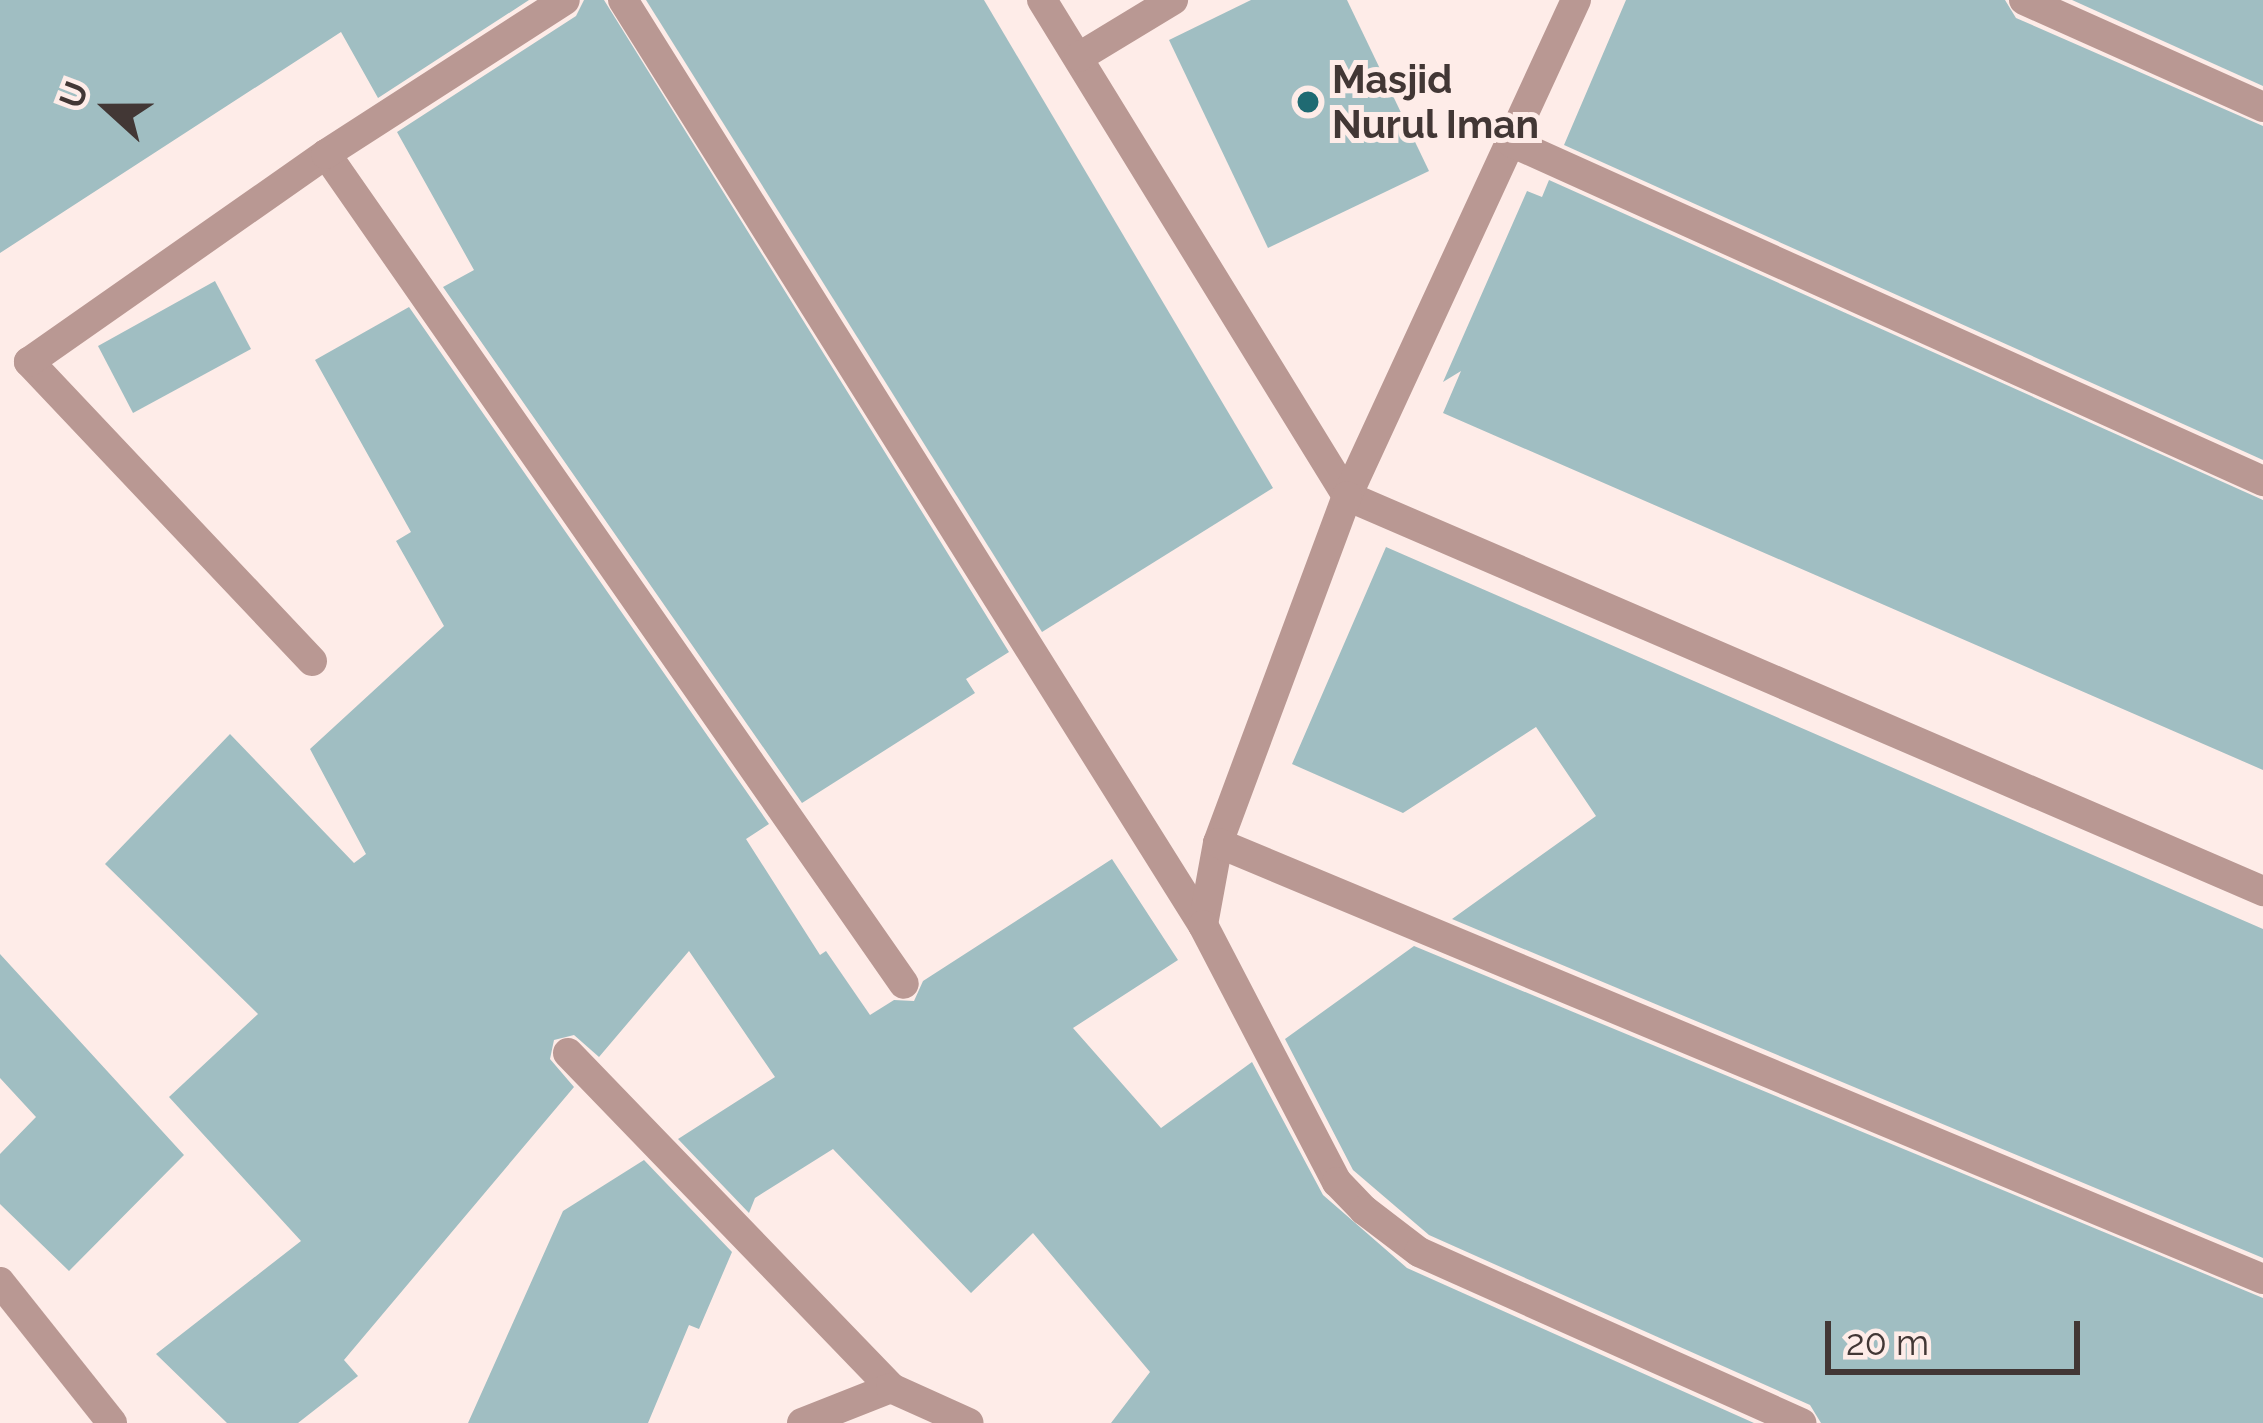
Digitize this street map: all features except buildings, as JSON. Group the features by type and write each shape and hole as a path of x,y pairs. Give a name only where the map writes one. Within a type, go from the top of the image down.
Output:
{"street":[{"path":"312,661 14,364 565,0"},
{"path":"623,0 1203,925 1337,1181 1364,1210 1419,1252 1802,1423"},
{"path":"1042,0 1346,496 2263,891"},
{"path":"1079,56 1173,0"},
{"path":"1203,925 1218,843 1346,496 1576,0"},
{"path":"2024,0 2263,107"},
{"path":"1511,142 2263,481"},
{"path":"326,154 904,984"},
{"path":"1218,843 2263,1280"},
{"path":"568,1053 891,1388 970,1423"},
{"path":"0,1282 112,1423"},
{"path":"802,1423 891,1388"}],"place":[{"name":"Masjid Nurul Iman","path":"1308,102"}]}
